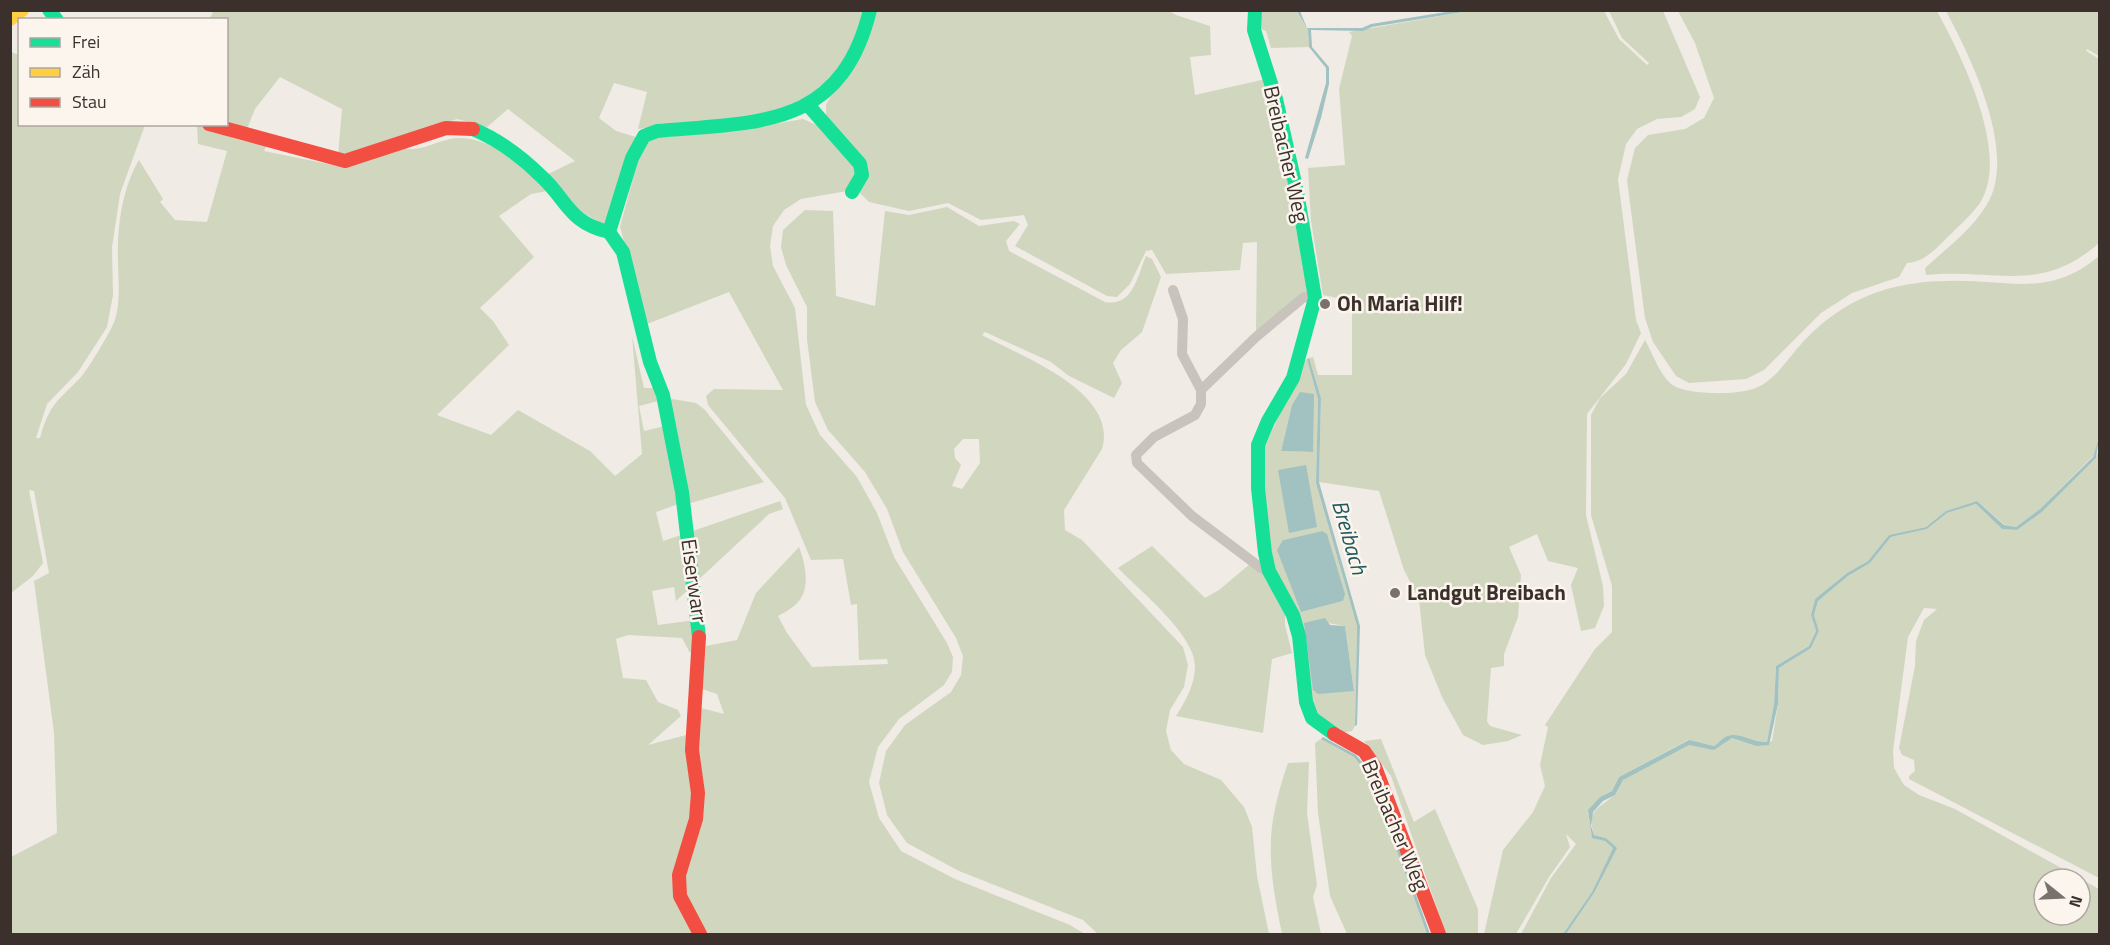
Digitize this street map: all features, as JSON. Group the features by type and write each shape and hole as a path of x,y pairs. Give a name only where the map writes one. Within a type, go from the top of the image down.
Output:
{"street":[{"path":"10,19 22,10"},
{"path":"216,126 345,162 446,128 470,127 496,139 544,178 565,207 578,218 595,229 609,232 616,217 639,143 648,134 771,119 808,105 832,84 852,58 864,34 870,10"},
{"name":"Breibacher Weg","path":"1255,10 1254,30 1276,99 1315,298 1297,368 1289,387 1262,433 1256,455 1261,526 1269,571 1293,615 1310,713 1321,726 1364,751 1375,766 1439,934"},
{"path":"808,105 860,164 862,175 852,192"},
{"name":"Eiserwarr","path":"609,232 623,252 650,362 663,395 682,492 700,629 692,750 698,793 696,819 679,875 680,896 700,934"},
{"path":"1173,290 1183,319 1182,354 1201,390"},
{"name":"Breibacher Weg","path":"1269,571 1261,568 1206,528 1137,463 1136,455 1154,437 1195,416 1201,404 1201,390 1256,336 1304,297 1315,298"}],"green space":[{"path":"214,10 865,11 850,50 830,78 805,97 777,110 711,122 638,129 647,92 614,83 599,118 616,131 636,137 606,223 602,224 571,205 546,175 575,161 508,109 487,127 457,119 364,150 338,155 342,109 280,77 255,109 247,129 228,122 228,18 210,18"},
{"path":"876,11 1169,11 1210,26 1211,55 1190,57 1195,95 1266,79 1286,170 1307,292 1256,334 1257,242 1243,243 1240,270 1166,274 1152,250 1146,251 1130,284 1117,297 1107,296 1015,246 1028,225 1024,215 981,220 948,203 909,211 869,202 860,193 866,175 826,116 826,105"},
{"path":"1259,11 1297,11 1308,30 1309,47 1271,48 1266,31 1258,28"},
{"path":"1469,11 1604,11 1619,39 1647,65 1649,63 1622,38 1609,11 1663,11 1700,97 1695,109 1681,117 1657,119 1637,129 1626,144 1618,179 1636,320 1641,333 1626,364 1587,414 1586,515 1603,586 1604,606 1595,628 1581,631 1571,585 1578,568 1548,561 1537,534 1509,547 1521,575 1518,617 1504,654 1504,666 1491,668 1487,721 1490,726 1522,735 1508,741 1483,745 1463,735 1442,697 1425,655 1419,599 1404,570 1379,491 1319,482 1321,398 1309,358 1313,357 1318,375 1352,375 1352,301 1323,295 1311,221 1308,168 1345,165 1339,89 1352,36 1349,32"},
{"path":"1678,11 1937,11 1969,78 1986,132 1990,158 1988,182 1980,203 1966,219 1931,252 1920,260 1907,263 1899,277 1852,293 1821,313 1764,370 1746,379 1689,383 1676,376 1653,342 1645,318 1627,180 1635,148 1648,135 1685,129 1704,118 1714,98 1695,43"},
{"path":"1946,11 2099,11 2099,56 2087,49 2086,51 2099,59 2099,243 2077,259 2057,269 2016,276 1926,275 1925,268 1966,231 1986,206 1995,185 1997,161 1988,107 1967,54"},
{"path":"11,52 18,55 18,126 145,126 120,194 112,247 113,295 107,327 78,372 47,404 36,438 40,438 47,417 55,404 87,368 115,318 118,299 118,238 121,215 129,180 139,160 163,199 160,202 175,220 207,222 227,151 198,144 197,126 239,140 267,145 264,151 338,166 405,148 421,148 450,139 464,138 490,146 516,162 547,191 531,194 499,216 534,257 480,308 493,321 509,345 437,415 491,435 518,410 590,451 615,476 642,454 632,336 644,388 654,388 658,401 639,406 644,431 665,426 681,503 656,512 663,541 684,534 691,587 676,601 674,587 652,591 658,625 696,620 698,639 690,653 682,638 628,635 616,639 623,678 646,680 658,702 678,710 681,716 648,745 690,734 694,794 676,877 696,934 11,934 11,857 57,833 54,733 34,581 49,573 34,491 29,490 43,563 33,576 11,593"},
{"path":"803,119 821,127 858,171 847,191 801,199 784,210 773,226 770,246 773,266 795,308 806,405 820,435 857,477 877,513 894,557 947,643 953,657 952,672 944,685 899,719 878,747 869,782 879,818 901,851 955,879 1070,925 1085,934 704,934 684,895 701,708 724,714 717,694 702,689 706,646 737,640 756,593 799,547 805,567 804,590 796,604 778,616 787,633 812,667 888,664 887,659 859,660 857,604 851,605 843,559 811,560 785,498 708,405 706,396 714,389 783,390 729,292 647,324 620,227 640,153 647,142 660,137 744,129"},
{"path":"947,207 979,226 1014,221 1020,224 1006,241 1009,251 1105,302 1122,300 1128,295 1133,289 1146,256 1152,259 1161,277 1142,332 1121,350 1113,363 1122,383 1114,398 1069,376 1051,362 985,332 982,335 1063,378 1082,393 1096,410 1103,428 1102,449 1064,510 1065,530 1082,540 1183,647 1188,665 1184,687 1170,710 1166,731 1171,750 1184,764 1221,780 1244,807 1252,827 1257,876 1269,934 1098,934 1083,920 959,871 907,843 887,815 879,783 886,751 905,725 951,692 961,675 963,656 956,638 903,552 887,509 865,472 828,430 815,402 807,339 807,307 786,265 781,247 783,230 805,210 833,211 836,296 875,306 885,211 909,215","holes":["963,439 979,439 980,463 962,489 952,486 961,465 955,458 954,449"]},
{"path":"2099,256 2100,438 2093,456 2040,509 2016,527 2005,525 1977,501 1946,511 1926,527 1889,535 1868,561 1847,573 1815,599 1811,615 1816,631 1809,646 1776,666 1774,704 1767,742 1735,735 1725,737 1714,746 1688,740 1619,777 1612,791 1600,797 1588,811 1592,837 1605,841 1613,848 1592,892 1563,934 1521,934 1551,878 1576,844 1566,834 1570,847 1549,877 1516,934 1484,934 1503,850 1533,812 1545,786 1540,765 1548,727 1545,725 1595,649 1612,632 1612,586 1591,515 1591,415 1600,398 1626,374 1645,340 1662,374 1676,387 1708,393 1742,392 1766,383 1819,326 1848,305 1870,295 1914,283 1969,281 2027,284 2045,282 2062,278 2081,269"},
{"path":"1307,359 1318,399 1316,483 1357,626 1355,726 1352,731 1342,733 1314,713 1274,572 1261,455 1303,362","holes":["1300,393 1313,452 1281,451 1292,405","1322,531 1343,601 1301,612 1283,540","1328,623 1345,626 1354,690"]},
{"path":"672,399 696,403 704,409 764,482 687,504 668,404"},
{"path":"2099,448 2099,878 2092,874 2092,867 2078,867 1909,779 1915,771 1914,760 1902,755 1899,748 1915,666 1916,641 1924,620 1937,609 1924,608 1908,637 1893,751 1894,768 1904,785 1919,795 1955,809 2059,867 2032,867 2032,927 2092,927 2092,885 2099,889 2099,934 1566,934 1594,893 1616,848 1606,838 1594,835 1592,820 1595,811 1616,794 1628,776 1684,746 1713,748 1732,738 1756,746 1772,741 1778,704 1779,668 1811,648 1819,631 1814,615 1818,601 1848,576 1870,563 1891,537 1927,529 1947,513 1976,504 2002,529 2017,530 2042,512 2096,458"},
{"path":"780,501 783,509 769,514 696,582 690,532"},
{"path":"1152,546 1205,598 1219,590 1250,564 1266,577 1285,607 1285,625 1292,653 1272,659 1263,733 1176,716 1192,686 1195,665 1192,653 1176,626 1118,568"},
{"path":"1321,739 1354,757 1370,777 1427,934 1347,934 1330,896 1318,813 1315,743"},
{"path":"1381,739 1414,822 1435,809 1478,909 1478,934 1446,934 1391,776 1364,741"},
{"path":"1309,762 1307,813 1317,885 1313,897 1321,934 1282,934 1271,867 1275,809 1288,763"}],"water":[{"path":"1297,11 1300,11 1307,28 1362,28 1371,24 1452,11 1469,11 1372,27 1363,31 1311,30 1312,47 1329,67 1329,84 1308,159 1305,158 1326,83 1326,68 1309,47 1308,30"},
{"path":"1309,358 1321,398 1319,482 1360,626 1357,725 1355,726 1357,626 1316,483 1318,399 1307,359"},
{"path":"1300,392 1314,394 1313,452 1281,451 1292,405"},
{"path":"2099,438 2096,458 2042,512 2017,530 2002,529 1976,504 1947,513 1927,529 1891,537 1870,563 1848,576 1818,601 1814,615 1819,631 1811,648 1779,668 1778,704 1769,745 1756,746 1732,738 1714,750 1689,745 1623,780 1615,795 1603,801 1593,812 1591,826 1594,835 1606,838 1617,848 1594,893 1566,934 1563,934 1592,892 1613,848 1605,841 1592,838 1588,810 1600,797 1612,791 1619,777 1689,740 1714,746 1725,737 1735,735 1767,742 1774,704 1776,666 1809,646 1816,631 1811,615 1815,599 1847,573 1868,561 1889,535 1926,527 1946,511 1977,501 2004,525 2016,527 2040,509 2093,457"},
{"path":"1306,465 1317,527 1289,533 1278,470"},
{"path":"1322,531 1327,534 1345,594 1343,601 1301,612 1277,550 1283,540"},
{"path":"1325,618 1330,625 1345,626 1354,691 1318,694 1313,690 1304,623"},
{"path":"1323,737 1356,755 1373,775 1430,934 1427,934 1370,777 1354,757 1321,739"}],"traffic: fast":[{"path":"49,10 55,18"},
{"path":"609,232 632,158 644,136 657,131 761,120 790,112 816,98 839,78 857,49 870,10"},
{"path":"1255,10 1254,30 1276,99 1297,192 1315,298 1293,378 1268,421 1258,445 1258,488 1265,553 1269,571 1293,615 1299,636 1306,702 1312,718 1334,734"},
{"path":"808,105 860,164 862,175 852,192"},
{"path":"473,129 501,144 526,163 577,217 585,223 609,232"},
{"path":"609,232 623,252 650,362 663,395 682,492 699,637"}],"traffic: slow":[{"path":"10,19 22,10"}],"traffic: jam":[{"path":"216,126 345,161 446,128 473,129"},
{"path":"699,637 692,750 698,793 696,819 679,875 680,896 700,934"},
{"path":"1334,734 1364,751 1375,767 1439,934"}],"place":[{"name":"Oh Maria Hilf!","path":"1325,304"},
{"name":"Landgut Breibach","path":"1395,593"}],"water label":[{"name":"Breibach","path":"1350,537"}]}
